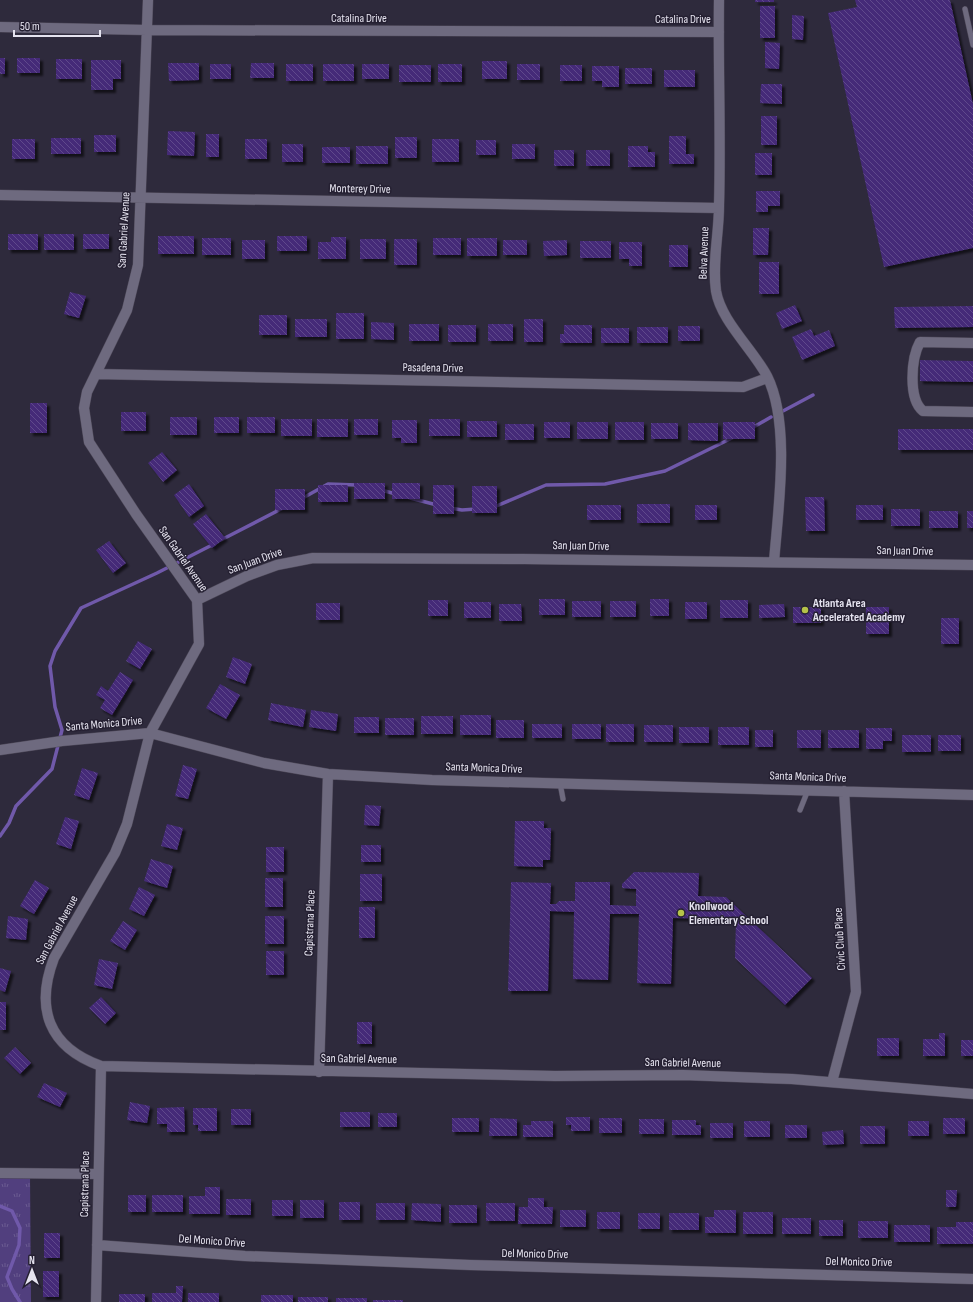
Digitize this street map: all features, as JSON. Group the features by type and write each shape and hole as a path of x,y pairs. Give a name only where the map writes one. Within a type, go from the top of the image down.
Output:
{"street":[{"name":"San Gabriel Avenue","path":"148,0 139,198 138,265 127,310 87,392 84,408 89,442 136,514 198,600 199,644 150,733 127,824 115,853 54,958 46,980 46,1008 49,1020 56,1034 75,1054 86,1061 101,1066 555,1076 683,1075 832,1082 973,1094"},
{"name":"Belva Avenue","path":"719,0 719,208 714,267 717,292 722,310 758,360 768,378 775,400 780,437 781,480 774,562"},
{"name":"Catalina Drive","path":"0,28 719,32"},
{"name":"Monterey Drive","path":"0,195 719,208"},
{"path":"973,343 920,342 916,349 913,386 917,406 923,411 973,412"},
{"name":"Pasadena Drive","path":"96,374 744,387 768,378"},
{"name":"San Juan Drive","path":"198,600 246,576 277,565 313,558 973,565"},
{"name":"Santa Monica Drive","path":"0,750 62,741 150,733 264,763 328,774 432,780 973,794"},
{"name":"Capistrana Place","path":"319,1072 328,774"},
{"name":"Civic Club Place","path":"832,1082 856,992 844,791"},
{"name":"Capistrana Place","path":"96,1302 101,1066"},
{"path":"0,1173 98,1174"},
{"name":"Del Monico Drive","path":"97,1245 245,1256 470,1265 973,1279"}],"lane":[{"path":"965,9 973,45"},
{"path":"560,783 563,799"},
{"path":"800,810 808,790"}],"green space":[{"path":"0,1173 30,1174 31,1302 0,1302"}],"building":[{"path":"755,0 774,0 774,2 755,2"},
{"path":"855,0 950,0 973,104 973,248 884,267 828,13 857,7"},
{"path":"760,6 775,6 775,38 760,38"},
{"path":"792,15 804,16 803,40 792,39"},
{"path":"765,42 780,43 779,69 765,68"},
{"path":"0,58 5,58 5,74 0,74"},
{"path":"17,58 40,58 40,73 17,73"},
{"path":"56,59 82,59 82,79 56,79"},
{"path":"91,60 121,60 121,79 113,79 113,90 91,90"},
{"path":"482,61 507,61 507,79 482,79"},
{"path":"168,63 199,63 199,80 169,81"},
{"path":"251,63 274,63 274,78 250,78"},
{"path":"210,64 231,64 231,79 210,79"},
{"path":"286,64 313,64 313,81 286,81"},
{"path":"323,64 354,64 354,81 323,81"},
{"path":"362,64 389,64 389,79 362,79"},
{"path":"438,64 462,64 462,82 438,82"},
{"path":"517,64 540,64 540,80 517,80"},
{"path":"399,65 431,65 431,82 399,82"},
{"path":"560,65 582,65 582,81 560,81"},
{"path":"592,66 619,66 619,87 602,87 602,81 592,81"},
{"path":"625,68 652,68 652,84 625,84"},
{"path":"664,70 695,70 695,87 664,87"},
{"path":"761,84 782,84 782,104 760,103"},
{"path":"761,116 777,116 777,145 761,145"},
{"path":"168,131 195,132 194,156 167,155"},
{"path":"206,134 219,134 219,157 206,157"},
{"path":"94,135 116,135 116,152 94,152"},
{"path":"669,136 686,136 686,154 694,154 694,164 669,164"},
{"path":"395,137 417,137 417,158 395,158"},
{"path":"51,138 81,138 81,154 51,154"},
{"path":"12,139 35,139 35,159 12,159"},
{"path":"245,139 267,139 267,159 245,159"},
{"path":"432,139 459,139 459,162 432,162"},
{"path":"476,140 496,140 496,155 476,155"},
{"path":"282,144 303,144 303,162 282,162"},
{"path":"512,144 535,144 535,159 512,159"},
{"path":"356,146 388,146 388,164 356,164"},
{"path":"628,146 648,146 648,152 655,152 655,167 628,167"},
{"path":"322,147 350,147 350,163 322,163"},
{"path":"554,150 574,150 574,166 554,166"},
{"path":"586,150 610,150 610,166 586,166"},
{"path":"755,153 772,153 772,175 755,175"},
{"path":"756,191 780,191 780,206 768,206 768,212 756,212"},
{"path":"753,228 769,228 768,255 753,255"},
{"path":"8,234 38,234 38,250 8,250"},
{"path":"44,234 74,234 74,250 44,250"},
{"path":"83,234 109,234 109,249 83,249"},
{"path":"158,236 194,236 194,254 158,254"},
{"path":"277,236 307,236 307,251 277,251"},
{"path":"331,237 346,237 346,259 318,259 318,242 331,242"},
{"path":"202,238 231,238 231,255 202,255"},
{"path":"433,238 461,238 461,255 433,255"},
{"path":"467,238 497,238 497,256 467,256"},
{"path":"360,239 386,239 386,259 360,259"},
{"path":"394,239 417,239 417,265 394,265"},
{"path":"242,240 265,240 265,259 242,259"},
{"path":"503,240 527,240 527,255 503,255"},
{"path":"567,240 567,255 544,256 543,241"},
{"path":"580,241 611,241 611,258 580,258"},
{"path":"619,242 642,242 642,266 629,266 629,259 619,259"},
{"path":"669,245 688,245 688,267 669,267"},
{"path":"759,262 779,262 779,294 759,294"},
{"path":"70,292 86,296 79,318 64,314"},
{"path":"795,305 802,321 782,329 776,313"},
{"path":"973,306 973,327 895,328 894,307"},
{"path":"336,313 364,313 364,339 336,339"},
{"path":"259,315 287,315 287,335 259,335"},
{"path":"295,319 327,319 327,337 295,337"},
{"path":"524,319 543,319 543,342 524,342"},
{"path":"371,322 394,323 394,340 371,339"},
{"path":"409,324 439,324 439,341 409,341"},
{"path":"488,324 513,324 513,341 488,341"},
{"path":"448,325 476,325 476,342 448,342"},
{"path":"564,325 592,325 592,343 560,343 560,334 564,334"},
{"path":"678,326 700,326 700,341 678,341"},
{"path":"637,327 668,327 668,343 637,343"},
{"path":"601,328 629,328 629,343 601,343"},
{"path":"811,329 814,336 829,330 835,346 802,360 792,337"},
{"path":"920,360 973,361 973,382 920,381"},
{"path":"30,403 47,403 47,433 30,433"},
{"path":"121,412 146,412 146,431 121,431"},
{"path":"170,417 197,417 197,435 170,435"},
{"path":"214,417 239,417 239,433 214,433"},
{"path":"247,417 275,417 275,433 247,433"},
{"path":"281,419 312,419 312,436 281,436"},
{"path":"317,419 348,419 348,437 317,437"},
{"path":"354,419 378,419 378,435 354,435"},
{"path":"429,419 460,419 460,436 429,436"},
{"path":"392,420 417,420 417,443 401,443 401,438 392,438"},
{"path":"467,421 497,421 497,437 467,437"},
{"path":"544,422 570,422 570,438 544,438"},
{"path":"577,422 608,422 608,439 577,439"},
{"path":"615,422 644,422 644,440 615,440"},
{"path":"723,422 755,422 755,439 723,439"},
{"path":"651,423 678,423 678,439 651,439"},
{"path":"688,423 718,423 718,441 688,440"},
{"path":"505,424 534,424 534,440 505,440"},
{"path":"898,429 973,429 973,450 898,450"},
{"path":"162,452 177,470 163,482 148,463"},
{"path":"354,483 385,483 385,499 354,499"},
{"path":"392,483 420,483 420,499 392,499"},
{"path":"189,484 204,506 189,517 174,495"},
{"path":"318,485 348,485 348,502 318,502"},
{"path":"433,485 454,485 454,514 433,514"},
{"path":"472,486 497,486 497,513 472,513"},
{"path":"275,489 305,489 305,510 275,510"},
{"path":"805,497 824,497 825,531 806,531"},
{"path":"637,504 670,504 670,523 637,523"},
{"path":"587,505 621,505 621,520 587,520"},
{"path":"695,505 717,505 717,520 695,520"},
{"path":"856,505 883,505 883,520 856,520"},
{"path":"891,509 920,509 920,526 891,526"},
{"path":"929,511 958,511 958,528 929,528"},
{"path":"967,511 973,511 973,528 967,528"},
{"path":"206,514 225,538 212,548 193,524"},
{"path":"109,541 126,563 113,573 96,550"},
{"path":"539,599 565,599 565,615 539,615"},
{"path":"650,599 669,599 669,616 650,616"},
{"path":"428,600 448,600 448,616 428,616"},
{"path":"720,600 748,600 748,618 720,618"},
{"path":"572,601 601,601 601,617 572,617"},
{"path":"610,601 636,601 636,617 610,617"},
{"path":"464,602 491,602 491,618 464,618"},
{"path":"685,602 707,602 707,619 685,619"},
{"path":"316,603 340,603 340,620 316,620"},
{"path":"499,604 521,604 522,621 499,621"},
{"path":"784,604 785,617 759,618 759,605"},
{"path":"793,607 821,607 821,623 793,623"},
{"path":"866,607 889,607 889,634 866,634"},
{"path":"941,618 959,618 959,644 941,644"},
{"path":"138,641 152,649 140,669 126,661"},
{"path":"233,657 252,664 245,684 226,677"},
{"path":"120,672 133,680 112,715 100,708 105,700 96,695 101,686 108,691"},
{"path":"220,684 240,695 226,719 206,708"},
{"path":"271,703 306,710 303,727 268,720"},
{"path":"311,710 338,714 336,731 309,727"},
{"path":"460,715 491,715 491,735 460,735"},
{"path":"421,716 453,716 453,734 421,734"},
{"path":"354,717 379,717 379,733 354,733"},
{"path":"385,718 414,718 414,735 385,735"},
{"path":"496,720 524,720 524,738 496,738"},
{"path":"532,724 562,724 562,738 532,738"},
{"path":"572,724 601,724 601,739 572,739"},
{"path":"606,724 634,724 634,742 606,742"},
{"path":"644,725 673,725 673,742 644,742"},
{"path":"679,727 709,727 709,743 679,743"},
{"path":"718,727 749,727 749,745 718,745"},
{"path":"866,728 892,728 892,741 883,741 883,749 866,749"},
{"path":"755,730 773,730 773,747 755,747"},
{"path":"797,730 821,730 821,748 797,748"},
{"path":"828,730 859,730 859,748 828,748"},
{"path":"902,735 931,735 931,752 902,752"},
{"path":"938,735 961,735 961,751 938,751"},
{"path":"183,765 197,769 188,799 175,796"},
{"path":"82,768 98,773 89,800 74,795"},
{"path":"365,805 381,806 379,826 364,825"},
{"path":"65,817 79,821 71,849 56,844"},
{"path":"515,821 544,821 544,828 551,828 550,860 543,860 543,867 514,866"},
{"path":"167,824 183,828 177,850 161,846"},
{"path":"361,845 381,845 381,862 361,862"},
{"path":"266,847 284,847 284,872 266,872"},
{"path":"151,859 173,866 167,888 144,881"},
{"path":"634,872 699,873 698,896 726,897 812,978 785,1005 735,958 736,919 673,918 671,984 637,983 639,914 610,914 608,980 573,979 574,912 550,911 548,991 508,991 511,882 551,883 550,904 556,904 559,901 575,901 575,882 610,882 610,905 636,906 636,889 622,888 622,884"},
{"path":"360,874 382,874 382,901 360,901"},
{"path":"265,878 283,878 283,907 265,907"},
{"path":"35,880 49,888 34,914 20,906"},
{"path":"139,887 155,895 144,916 129,909"},
{"path":"359,907 375,907 375,938 359,938"},
{"path":"8,916 28,919 26,940 6,938"},
{"path":"265,916 284,916 284,944 265,944"},
{"path":"123,921 137,930 125,950 110,941"},
{"path":"266,951 284,951 284,975 266,975"},
{"path":"99,959 118,963 112,989 94,985"},
{"path":"0,968 11,971 5,992 0,990"},
{"path":"101,997 116,1013 105,1024 89,1008"},
{"path":"0,1002 6,1002 6,1030 0,1030"},
{"path":"357,1022 372,1022 372,1044 357,1044"},
{"path":"939,1033 945,1033 945,1056 923,1056 923,1039 939,1039"},
{"path":"877,1038 899,1038 899,1056 877,1056"},
{"path":"961,1040 973,1040 973,1056 961,1056"},
{"path":"15,1047 31,1063 20,1074 4,1058"},
{"path":"44,1083 67,1093 60,1107 37,1097"},
{"path":"130,1102 150,1106 147,1123 127,1120"},
{"path":"184,1107 185,1132 167,1132 167,1124 157,1124 157,1108"},
{"path":"193,1108 217,1108 217,1131 198,1131 198,1125 193,1125"},
{"path":"231,1109 251,1109 251,1125 231,1125"},
{"path":"340,1112 370,1112 370,1127 340,1127"},
{"path":"378,1113 397,1113 397,1127 378,1127"},
{"path":"566,1117 590,1117 590,1131 571,1131 571,1125 566,1125"},
{"path":"452,1118 479,1118 479,1132 452,1132"},
{"path":"490,1118 517,1119 517,1136 489,1136"},
{"path":"599,1118 622,1118 622,1133 599,1133"},
{"path":"943,1118 965,1118 965,1134 943,1134"},
{"path":"639,1119 664,1119 664,1134 639,1134"},
{"path":"672,1120 696,1120 696,1125 701,1125 701,1135 672,1135"},
{"path":"531,1121 553,1121 553,1137 523,1137 523,1125 531,1125"},
{"path":"744,1121 770,1121 770,1137 744,1137"},
{"path":"908,1121 929,1121 929,1136 908,1136"},
{"path":"710,1123 733,1123 733,1138 710,1138"},
{"path":"785,1125 807,1125 807,1138 785,1138"},
{"path":"860,1126 885,1126 885,1144 860,1144"},
{"path":"843,1130 844,1144 823,1145 822,1132"},
{"path":"205,1187 220,1187 220,1214 189,1214 189,1196 205,1196"},
{"path":"946,1190 957,1190 956,1207 946,1207"},
{"path":"128,1195 146,1195 146,1212 128,1212"},
{"path":"152,1195 183,1195 183,1212 152,1212"},
{"path":"528,1198 544,1198 544,1207 553,1207 552,1224 518,1224 519,1207 528,1207"},
{"path":"226,1199 251,1199 251,1215 226,1215"},
{"path":"272,1200 293,1200 293,1216 272,1216"},
{"path":"300,1200 324,1200 324,1218 300,1218"},
{"path":"339,1202 360,1202 360,1220 339,1220"},
{"path":"376,1203 405,1203 405,1220 376,1220"},
{"path":"412,1203 441,1204 441,1222 411,1220"},
{"path":"486,1203 515,1203 515,1221 486,1221"},
{"path":"449,1205 477,1205 477,1223 449,1223"},
{"path":"560,1210 586,1210 586,1227 560,1227"},
{"path":"714,1210 736,1210 736,1233 705,1233 705,1217 714,1217"},
{"path":"597,1212 620,1212 620,1229 597,1229"},
{"path":"743,1212 773,1212 773,1234 743,1234"},
{"path":"638,1213 660,1213 660,1229 638,1229"},
{"path":"669,1213 699,1213 699,1230 669,1230"},
{"path":"782,1218 811,1218 811,1234 782,1234"},
{"path":"819,1220 843,1220 843,1236 819,1236"},
{"path":"858,1221 888,1221 888,1238 858,1238"},
{"path":"956,1222 973,1222 973,1244 937,1244 937,1227 956,1227"},
{"path":"894,1225 930,1225 930,1242 894,1242"},
{"path":"44,1233 60,1233 60,1258 44,1258"},
{"path":"43,1271 59,1271 59,1297 43,1297"},
{"path":"176,1286 183,1286 182,1302 152,1302 152,1293 176,1293"},
{"path":"188,1293 219,1293 219,1302 188,1302"},
{"path":"119,1294 145,1294 145,1302 119,1302"},
{"path":"261,1295 293,1295 293,1302 261,1302"},
{"path":"298,1297 328,1297 328,1302 298,1302"},
{"path":"336,1298 367,1298 367,1302 336,1302"},
{"path":"373,1300 403,1300 403,1302 373,1302"}],"waterway":[{"path":"783,411 813,395"},
{"path":"752,428 771,417"},
{"path":"494,507 546,485 605,484 665,471 734,437"},
{"path":"301,499 328,484 357,485"},
{"path":"381,490 396,494"},
{"path":"410,498 437,505"},
{"path":"221,540 283,508"},
{"path":"450,508 462,510 476,509"},
{"path":"0,836 9,823 16,806 52,769 62,730 55,707 50,666 55,651 81,608 157,573 214,544"},
{"path":"0,1206 12,1211 20,1228 19,1245 7,1277 20,1302"}],"place":[{"name":"Atlanta Area Accelerated Academy","path":"805,610"},
{"name":"Knollwood Elementary School","path":"681,913"}]}
